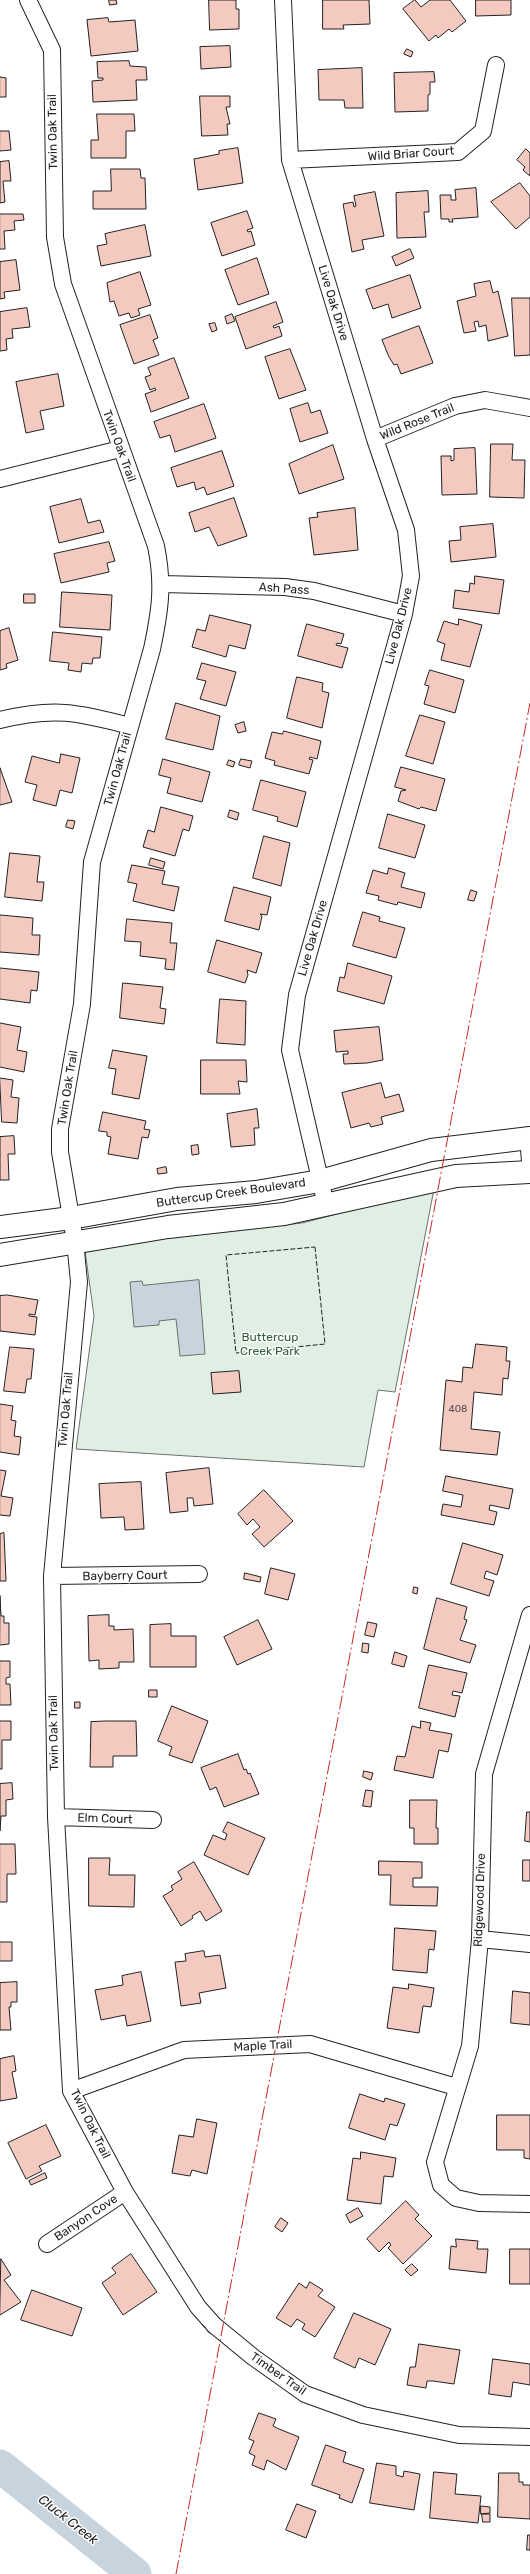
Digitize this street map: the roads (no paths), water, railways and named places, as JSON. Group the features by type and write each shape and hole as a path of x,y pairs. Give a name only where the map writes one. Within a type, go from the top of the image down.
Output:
{"street":[{"name":"Twin Oak Trail","path":"28,0 52,50 55,237 63,284 120,449 156,546 162,584 160,614 152,649 92,862 88,889 82,1004 60,1129 60,1152 75,1241 79,1282 52,1576 56,1817 71,2091 125,2192"},
{"name":"Live Oak Drive","path":"283,0 290,160 375,439 406,530 411,576 404,614 297,995 293,1017 290,1050 326,1205"},
{"name":"Wild Briar Court","path":"290,160 458,152 483,131 496,65"},
{"name":"Wild Rose Trail","path":"375,439 455,406 486,400 530,408"},
{"path":"0,479 120,449"},
{"name":"Ash Pass","path":"162,584 285,587 314,591 404,614"},
{"path":"0,720 47,711 83,713 130,726"},
{"path":"529,1138 530,1161"},
{"name":"Buttercup Creek Boulevard","path":"0,1226 71,1218 177,1199 256,1192 320,1181 431,1150 529,1138"},
{"name":"Buttercup Creek Boulevard","path":"0,1254 168,1227 284,1214 456,1176 530,1172"},
{"name":"Bayberry Court","path":"52,1576 198,1574"},
{"name":"Ridgewood Drive","path":"530,1615 484,1774 480,1939 470,2046 456,2087 435,2162 441,2185 456,2198 478,2203 530,2204"},
{"name":"Elm Court","path":"56,1817 153,1820"},
{"path":"480,1939 530,1944"},
{"name":"Maple Trail","path":"71,2091 184,2050 310,2044 456,2087"},
{"name":"Banyon Cove","path":"47,2244 125,2192"},
{"name":"Timber Trail","path":"125,2192 202,2312 214,2325 253,2357 305,2394 364,2415 459,2435 530,2437"}],"waterway":[{"name":"Cluck Creek","path":"0,2466 135,2574"}],"park label":[{"name":"Buttercup Creek Park","path":"270,1345"}]}
